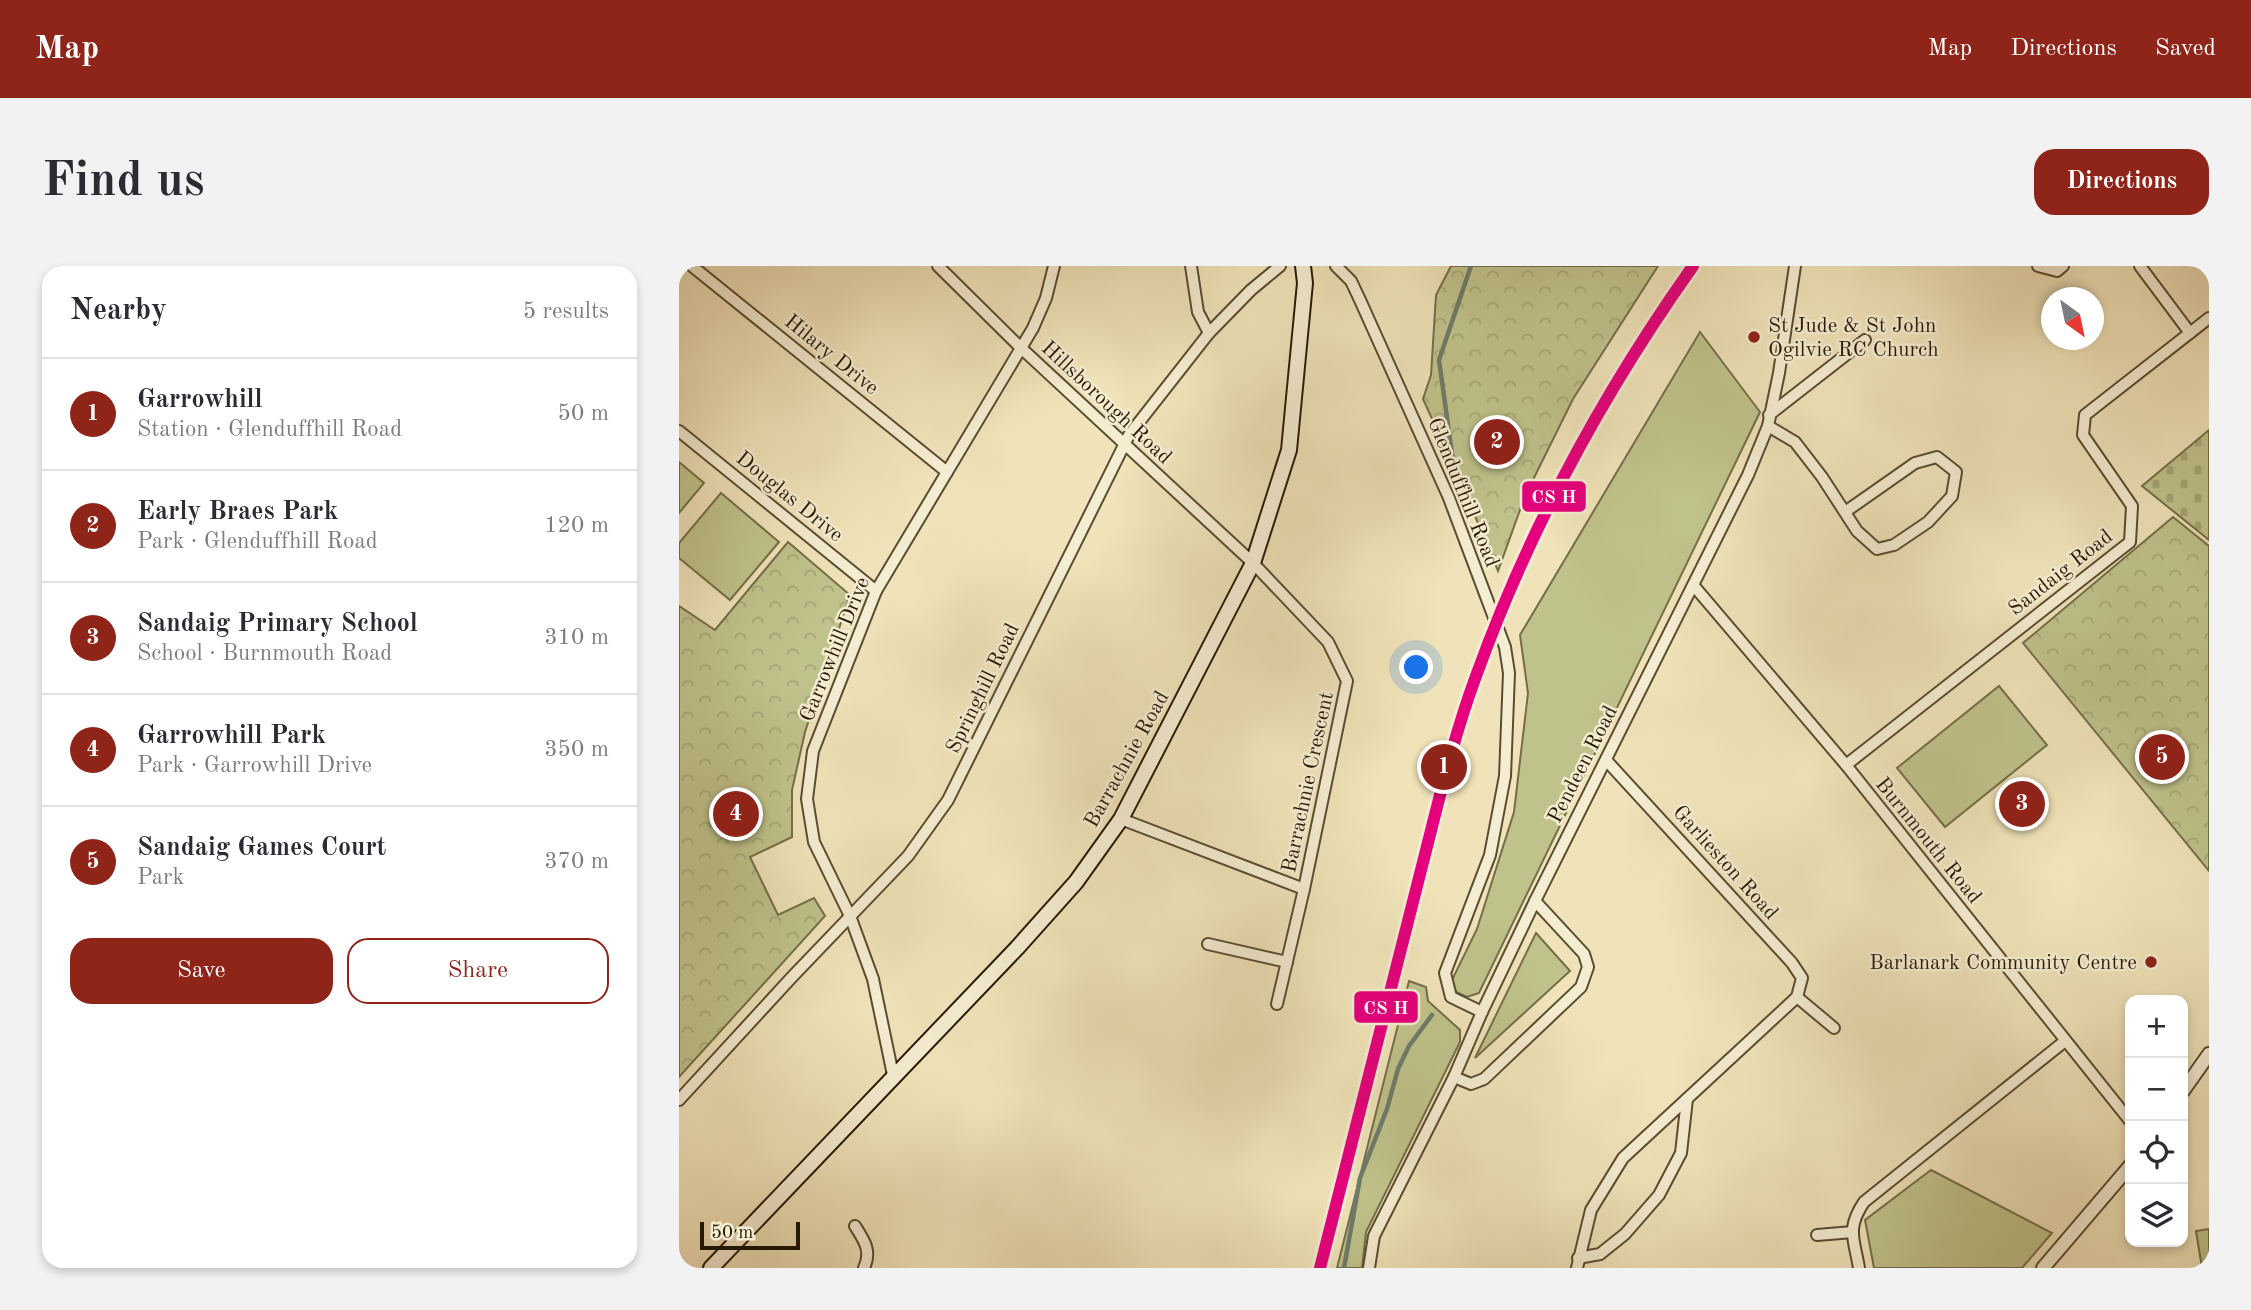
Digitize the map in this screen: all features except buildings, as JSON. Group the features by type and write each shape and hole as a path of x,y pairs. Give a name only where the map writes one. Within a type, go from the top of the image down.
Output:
{"main road":[{"name":"Barrachnie Road","path":"711,1268 1076,882 1121,819 1253,562 1289,450 1305,283 1303,266"}],"street":[{"name":"Hilary Drive","path":"692,266 947,472"},
{"name":"Hillsborough Road","path":"938,266 1020,347 1253,562"},
{"name":"Garrowhill Drive","path":"893,1076 873,979 850,916 814,842 807,799 813,751 876,591 1033,328 1046,298 1054,266"},
{"path":"1191,266 1198,312 1209,332"},
{"name":"Springhill Road","path":"679,1100 908,856 949,800 1129,435 1209,332 1251,290 1280,266"},
{"name":"Glenduffhill Road","path":"1338,266 1351,281 1443,486 1505,647 1509,673 1505,776 1490,855 1445,974 1451,997 1482,1012"},
{"name":"Pendeen Road","path":"1369,1268 1374,1236 1454,1077 1535,901 1748,475 1768,420 1779,373 1795,266"},
{"path":"2038,266 2057,271 2063,266"},
{"path":"2140,266 2190,333"},
{"name":"Sandaig Road","path":"1846,765 2130,542 2132,506 2083,435 2085,415 2209,318"},
{"path":"1845,512 1915,463 1937,457 1957,472 1952,496 1928,522 1894,545 1877,549 1857,531 1795,442 1768,420 1865,340"},
{"name":"Douglas Drive","path":"679,431 876,591"},
{"name":"Barrachnie Crescent","path":"1121,819 1304,889 1347,681 1328,642 1253,562"},
{"name":"Burnmouth Road","path":"1694,586 1846,765 2125,1115"},
{"name":"Garlieston Road","path":"1606,760 1792,963 1802,978 1797,997"},
{"path":"1277,1004 1304,889"},
{"path":"1454,1077 1471,1084 1484,1079 1581,987 1588,967 1584,954 1535,901"},
{"path":"1207,944 1287,962"},
{"path":"1578,1263 1591,1210 1623,1158 1797,997 1834,1028"},
{"path":"1859,1268 1853,1219 1864,1202 2065,1041"},
{"path":"2188,1084 2209,1054"},
{"path":"1578,1263 1600,1254 1625,1234 1659,1195 1681,1153 1687,1099"},
{"path":"2043,1268 2125,1172"},
{"path":"855,1226 867,1245 867,1264 864,1268"},
{"path":"1817,1235 1853,1232"}],"green space":[{"path":"1451,266 1658,266 1573,399 1525,496 1498,571 1423,399 1431,375 1436,295"},
{"path":"1700,332 1760,412 1479,993 1467,997 1456,992 1452,980 1477,929 1514,812 1528,693 1520,635"},
{"path":"2209,430 2209,540 2142,486"},
{"path":"679,462 704,483 679,513"},
{"path":"721,493 779,542 730,600 679,558 679,543"},
{"path":"2173,517 2209,546 2209,871 2023,643"},
{"path":"788,542 850,595 805,732 792,790 792,837 750,857 778,915 814,898 825,916 679,1077 679,606 715,630"},
{"path":"1999,686 2047,745 1945,827 1897,768"},
{"path":"1536,933 1570,971 1475,1058"},
{"path":"1409,981 1426,987 1428,1001 1460,1030 1460,1042 1366,1232 1362,1268 1337,1268"},
{"path":"1931,1170 2052,1233 2022,1268 1874,1268 1865,1220"},
{"path":"2209,1229 2209,1268 2202,1268 2196,1231"}],"waterway":[{"path":"1455,475 1439,360 1471,266"},
{"path":"1344,1268 1360,1178 1387,1109 1398,1069 1409,1046 1432,1015"}],"transit line":[{"path":"1320,1268 1445,775 1476,676 1544,515 1599,413 1693,266"}],"place":[{"name":"St Jude & St John Ogilvie RC Church","path":"1754,337"},
{"name":"Early Braes Park","path":"1497,442"},
{"name":"Sandaig Games Court","path":"2162,757"},
{"name":"Garrowhill","path":"1444,767"},
{"name":"Sandaig Primary School","path":"2022,804"},
{"name":"Garrowhill Park","path":"736,814"},
{"name":"Barlanark Community Centre","path":"2151,962"}]}
